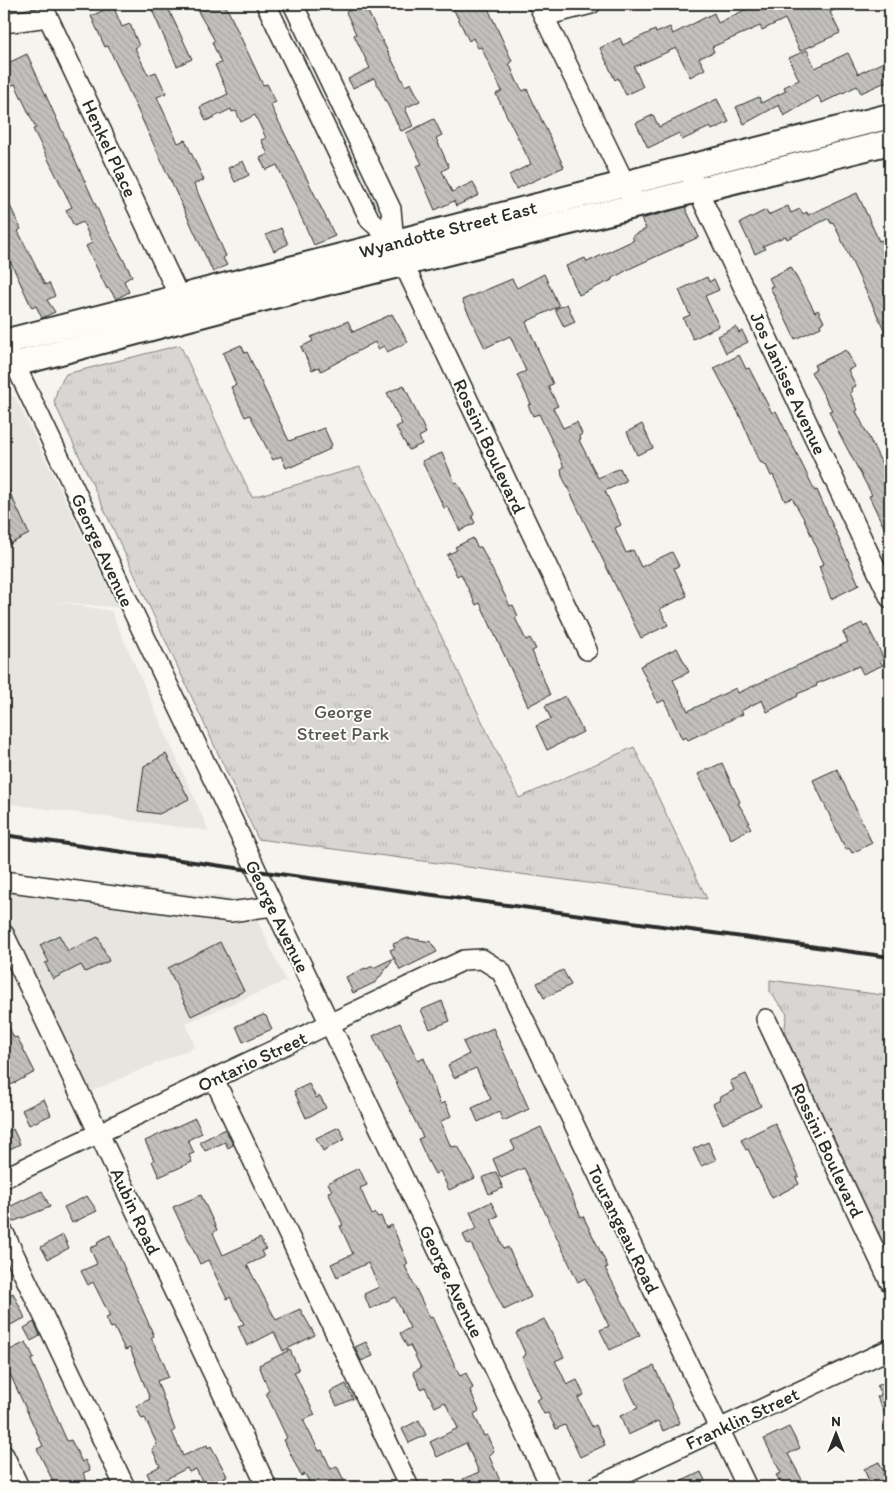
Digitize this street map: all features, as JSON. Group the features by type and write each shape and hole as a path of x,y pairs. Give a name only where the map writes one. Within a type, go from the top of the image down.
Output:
{"main road":[{"name":"Wyandotte Street East","path":"10,366 394,242 890,116"},
{"name":"Wyandotte Street East","path":"4,343 404,265 890,142"}],"street":[{"name":"Rossini Boulevard","path":"266,4 370,220 394,242"},
{"name":"Rossini Boulevard","path":"293,4 391,209 394,242 404,265 587,650"},
{"path":"591,4 541,10 635,205"},
{"name":"Henkel Place","path":"4,23 48,17 185,309"},
{"path":"310,96 332,85"},
{"name":"Jos Janisse Avenue","path":"688,168 890,598"},
{"name":"George Avenue","path":"4,343 10,366 273,906 551,1487"},
{"path":"4,881 230,912 273,906"},
{"name":"Aubin Road","path":"4,934 267,1487"},
{"name":"Ontario Street","path":"4,1178 464,960 482,959 501,971"},
{"name":"Tourangeau Road","path":"501,971 747,1487"},
{"name":"Rossini Boulevard","path":"766,1019 890,1282"},
{"path":"214,1079 410,1487"},
{"path":"4,1233 125,1487"},
{"name":"Franklin Street","path":"595,1487 890,1349"},
{"path":"4,1455 19,1487"}],"shaded area":[{"path":"4,394 15,397 118,608 52,601 111,611 209,831 4,803"},
{"path":"4,872 248,900 286,981 186,1023 195,1047 91,1091 22,950 4,958"}],"green space":[{"name":"George Street Park","path":"180,345 252,497 360,467 519,798 634,747 707,899 258,839 54,402 58,387 66,374"},
{"path":"770,980 890,996 890,1259 784,1033 787,1014 770,992"}],"building":[{"path":"166,4 192,59 177,66 152,10"},
{"path":"206,4 225,4 263,85 267,84 276,102 271,104 272,108 335,236 314,245 277,165 266,170 260,158 268,154 261,140 266,138 255,115 241,122 236,111 232,112 231,109 206,121 200,107 228,94 215,65 221,63 212,42 215,41 196,8"},
{"path":"364,4 405,86 411,83 420,101 405,108 413,126 401,131 374,78 353,88 348,79 370,68 354,35 356,34 346,12"},
{"path":"451,4 486,4 512,61 509,63 518,84 523,91 527,89 564,167 516,189 509,175 531,164 496,94 502,91 481,47 478,48 473,38 469,41"},
{"path":"757,4 849,4 830,12 840,33 800,51 785,19 762,30 760,26 712,47 714,52 699,58 705,69 690,77 676,48 634,67 643,87 626,95 618,78 615,80 600,48 620,38 623,45 655,30 656,33 670,27 673,34 714,13 718,23"},
{"path":"113,6 122,27 130,24 139,46 135,48 148,75 156,72 166,93 157,97 178,143 185,140 204,180 194,184 226,256 223,258 227,265 213,272 108,46 105,47 91,16"},
{"path":"807,50 815,68 848,53 858,74 890,59 890,80 861,93 857,86 822,103 818,96 784,116 779,105 744,124 736,107 759,97 761,103 786,91 784,87 799,80 789,58"},
{"path":"27,54 103,221 132,276 124,281 129,292 116,299 109,288 107,289 86,246 92,243 83,222 74,226 66,210 72,207 33,129 36,128 15,84 9,86 8,82 4,84 4,65"},
{"path":"717,99 729,122 712,130 710,127 682,140 679,133 648,148 636,123 653,115 659,127"},
{"path":"434,119 442,135 436,138 449,167 442,171 452,192 473,182 479,195 456,206 454,201 435,210 416,166 422,164 406,133"},
{"path":"243,161 249,175 235,182 228,168"},
{"path":"4,193 21,229 18,231 45,285 49,283 55,296 47,300 55,312 42,318 36,306 32,308 4,248"},
{"path":"857,193 879,241 882,240 890,258 890,342 833,222 831,223 829,218 787,239 786,236 763,246 765,249 755,254 740,223 766,210 768,215 788,206 791,213 800,209 803,214 807,212 808,215"},
{"path":"685,207 699,237 633,267 612,280 579,295 566,266 585,258 587,262 634,240 632,236 646,229 641,219"},
{"path":"281,228 288,244 274,251 266,235"},
{"path":"791,267 815,312 818,310 824,322 820,324 821,327 795,339 770,287 773,286 769,278"},
{"path":"544,274 559,306 526,322 553,384 548,386 558,406 553,408 563,428 577,422 582,434 579,436 581,439 579,440 598,478 620,468 626,481 605,491 621,525 615,528 626,553 633,550 641,567 672,552 679,566 674,568 687,596 660,609 668,625 641,638 562,476 561,469 564,467 539,414 533,416 528,405 531,404 517,375 526,371 510,336 485,348 462,300 512,279 517,288"},
{"path":"707,277 709,282 714,279 719,290 705,296 719,326 693,339 683,318 690,315 679,290"},
{"path":"567,304 575,322 564,327 555,309"},
{"path":"392,314 408,342 387,352 384,346 378,349 375,342 321,371 319,367 312,370 301,347 313,341 311,337 348,321 353,332"},
{"path":"736,327 739,333 742,331 748,342 726,353 718,336"},
{"path":"241,345 245,353 247,352 289,441 324,428 332,445 329,447 330,449 286,468 281,456 273,460 250,415 245,417 231,387 236,385 223,353"},
{"path":"846,350 855,367 848,370 856,386 851,388 852,391 850,393 858,410 856,411 882,464 887,462 890,469 890,540 869,496 872,495 839,433 829,411 832,410 811,372 816,369 814,365"},
{"path":"739,355 746,369 749,368 772,413 776,411 815,491 817,490 859,585 831,599 819,566 824,564 804,519 792,498 785,501 773,475 771,476 766,465 760,462 741,418 714,368"},
{"path":"404,385 426,433 419,437 422,444 409,450 396,427 402,424 387,393"},
{"path":"642,424 653,448 637,455 627,432"},
{"path":"442,453 455,483 457,482 474,514 472,517 475,523 460,531 448,507 444,508 422,461"},
{"path":"4,480 29,534 4,547"},
{"path":"473,538 477,547 481,547 510,606 513,605 518,616 515,618 526,640 530,638 536,649 532,651 550,695 528,706 480,603 476,605 461,574 457,576 447,555 457,550 455,547"},
{"path":"862,623 864,627 867,625 884,659 880,661 883,665 863,674 859,666 816,684 817,686 797,694 798,696 767,712 762,700 741,711 743,714 688,740 686,737 682,739 664,700 658,703 640,666 677,648 689,672 673,680 688,711 736,688 738,693 848,642 843,632"},
{"path":"565,696 583,732 547,750 536,726 551,719 545,706"},
{"path":"166,754 189,799 159,814 138,811 144,766"},
{"path":"722,763 740,802 738,803 751,828 731,839 698,774"},
{"path":"837,769 872,843 852,853 849,848 846,850 813,780"},
{"path":"59,935 68,951 98,937 109,961 85,972 81,965 53,979 45,963 49,962 40,945"},
{"path":"408,938 431,942 437,952 400,970 390,950 395,948 393,944"},
{"path":"220,942 244,991 191,1016 168,968"},
{"path":"394,958 376,982 353,993 346,977 365,968 373,966 373,968"},
{"path":"563,970 571,985 544,998 537,983"},
{"path":"442,1001 450,1021 430,1029 421,1010"},
{"path":"263,1015 266,1016 272,1029 243,1042 236,1026"},
{"path":"4,1017 14,1038 17,1037 35,1072 9,1086 4,1075 4,1070 8,1068 4,1058"},
{"path":"400,1023 418,1061 424,1058 440,1104 445,1102 451,1116 440,1122 451,1147 458,1146 475,1178 449,1190 440,1171 435,1174 427,1159 418,1139 423,1137 373,1036"},
{"path":"493,1028 529,1109 503,1121 499,1112 478,1122 472,1108 491,1099 476,1068 454,1078 448,1065 469,1054 463,1042"},
{"path":"746,1074 761,1106 723,1124 713,1104 720,1100 719,1098 734,1090 730,1081"},
{"path":"309,1084 316,1098 320,1096 326,1108 306,1118 294,1091"},
{"path":"44,1099 51,1115 29,1125 22,1110"},
{"path":"195,1118 202,1133 188,1140 194,1153 189,1155 192,1162 159,1177 152,1161 154,1160 145,1141"},
{"path":"775,1123 799,1176 796,1178 799,1184 772,1198 748,1149 746,1150 741,1140"},
{"path":"339,1127 345,1139 323,1151 316,1138"},
{"path":"541,1127 581,1217 583,1216 608,1267 605,1268 640,1335 610,1350 600,1330 609,1326 585,1278 578,1282 524,1168 501,1178 493,1159 515,1149 511,1141"},
{"path":"13,1129 20,1144 4,1152 4,1134"},
{"path":"225,1129 233,1145 228,1148 225,1142 205,1151 200,1142"},
{"path":"708,1142 716,1160 701,1166 693,1149"},
{"path":"359,1168 367,1185 360,1188 372,1215 375,1213 378,1217 381,1216 386,1228 392,1225 408,1264 405,1266 430,1318 432,1317 460,1376 466,1373 473,1388 470,1390 479,1411 474,1414 484,1436 487,1435 494,1451 489,1456 501,1483 492,1487 467,1487 463,1479 479,1472 466,1443 437,1457 430,1442 458,1428 445,1402 435,1407 425,1387 421,1389 413,1372 421,1368 410,1345 407,1347 400,1333 410,1328 395,1297 370,1309 364,1294 379,1287 368,1263 337,1277 331,1264 353,1254 340,1226 343,1225 328,1192 332,1191 328,1183"},
{"path":"496,1172 503,1188 489,1194 482,1178"},
{"path":"42,1191 50,1207 12,1222 5,1209"},
{"path":"201,1195 217,1230 213,1233 223,1255 260,1238 266,1249 261,1251 264,1257 247,1265 276,1320 300,1309 315,1335 283,1351 274,1332 247,1346 238,1326 244,1324 230,1297 227,1299 208,1260 200,1264 173,1207"},
{"path":"87,1196 97,1211 72,1223 64,1207"},
{"path":"491,1202 498,1216 491,1219 504,1249 508,1247 531,1297 504,1310 471,1244 468,1245 463,1235 477,1228 470,1212"},
{"path":"63,1235 69,1248 48,1259 41,1247"},
{"path":"110,1235 154,1336 151,1338 164,1363 168,1377 157,1381 175,1430 172,1432 183,1456 207,1445 208,1448 211,1446 227,1476 224,1477 228,1487 205,1487 196,1469 189,1472 187,1468 153,1486 147,1473 160,1466 152,1449 157,1444 145,1418 142,1419 136,1406 150,1399 130,1348 125,1350 114,1327 111,1328 106,1318 110,1316 93,1282 88,1285 81,1271 97,1264 90,1248 98,1245 97,1242"},
{"path":"13,1293 25,1318 4,1328 4,1298"},
{"path":"544,1319 564,1357 555,1361 567,1385 577,1380 584,1395 578,1398 592,1427 596,1425 605,1445 580,1457 565,1425 556,1429 548,1413 544,1414 537,1400 541,1398 522,1357 526,1355 516,1333"},
{"path":"34,1322 40,1336 31,1341 24,1328"},
{"path":"26,1342 34,1358 31,1360 67,1441 71,1440 82,1462 85,1460 90,1470 83,1473 90,1487 56,1487 37,1449 43,1446 4,1361 4,1353"},
{"path":"366,1342 373,1356 361,1361 355,1347"},
{"path":"290,1350 299,1370 294,1372 315,1415 303,1420 319,1451 322,1450 331,1469 337,1466 347,1487 312,1487 305,1474 301,1476 284,1440 287,1438 266,1393 269,1391 259,1365"},
{"path":"654,1366 680,1423 663,1431 658,1421 628,1435 620,1416 638,1408 624,1380"},
{"path":"890,1380 890,1425 877,1397 881,1395 877,1386"},
{"path":"346,1384 353,1399 337,1406 330,1392"},
{"path":"419,1420 426,1435 409,1443 402,1429"},
{"path":"789,1427 800,1448 788,1454 806,1487 783,1487 776,1475 781,1473 764,1439"},
{"path":"879,1462 887,1478 871,1486 864,1469"},
{"path":"701,1472 708,1487 669,1487"}],"railway":[{"path":"4,835 890,957"}]}
